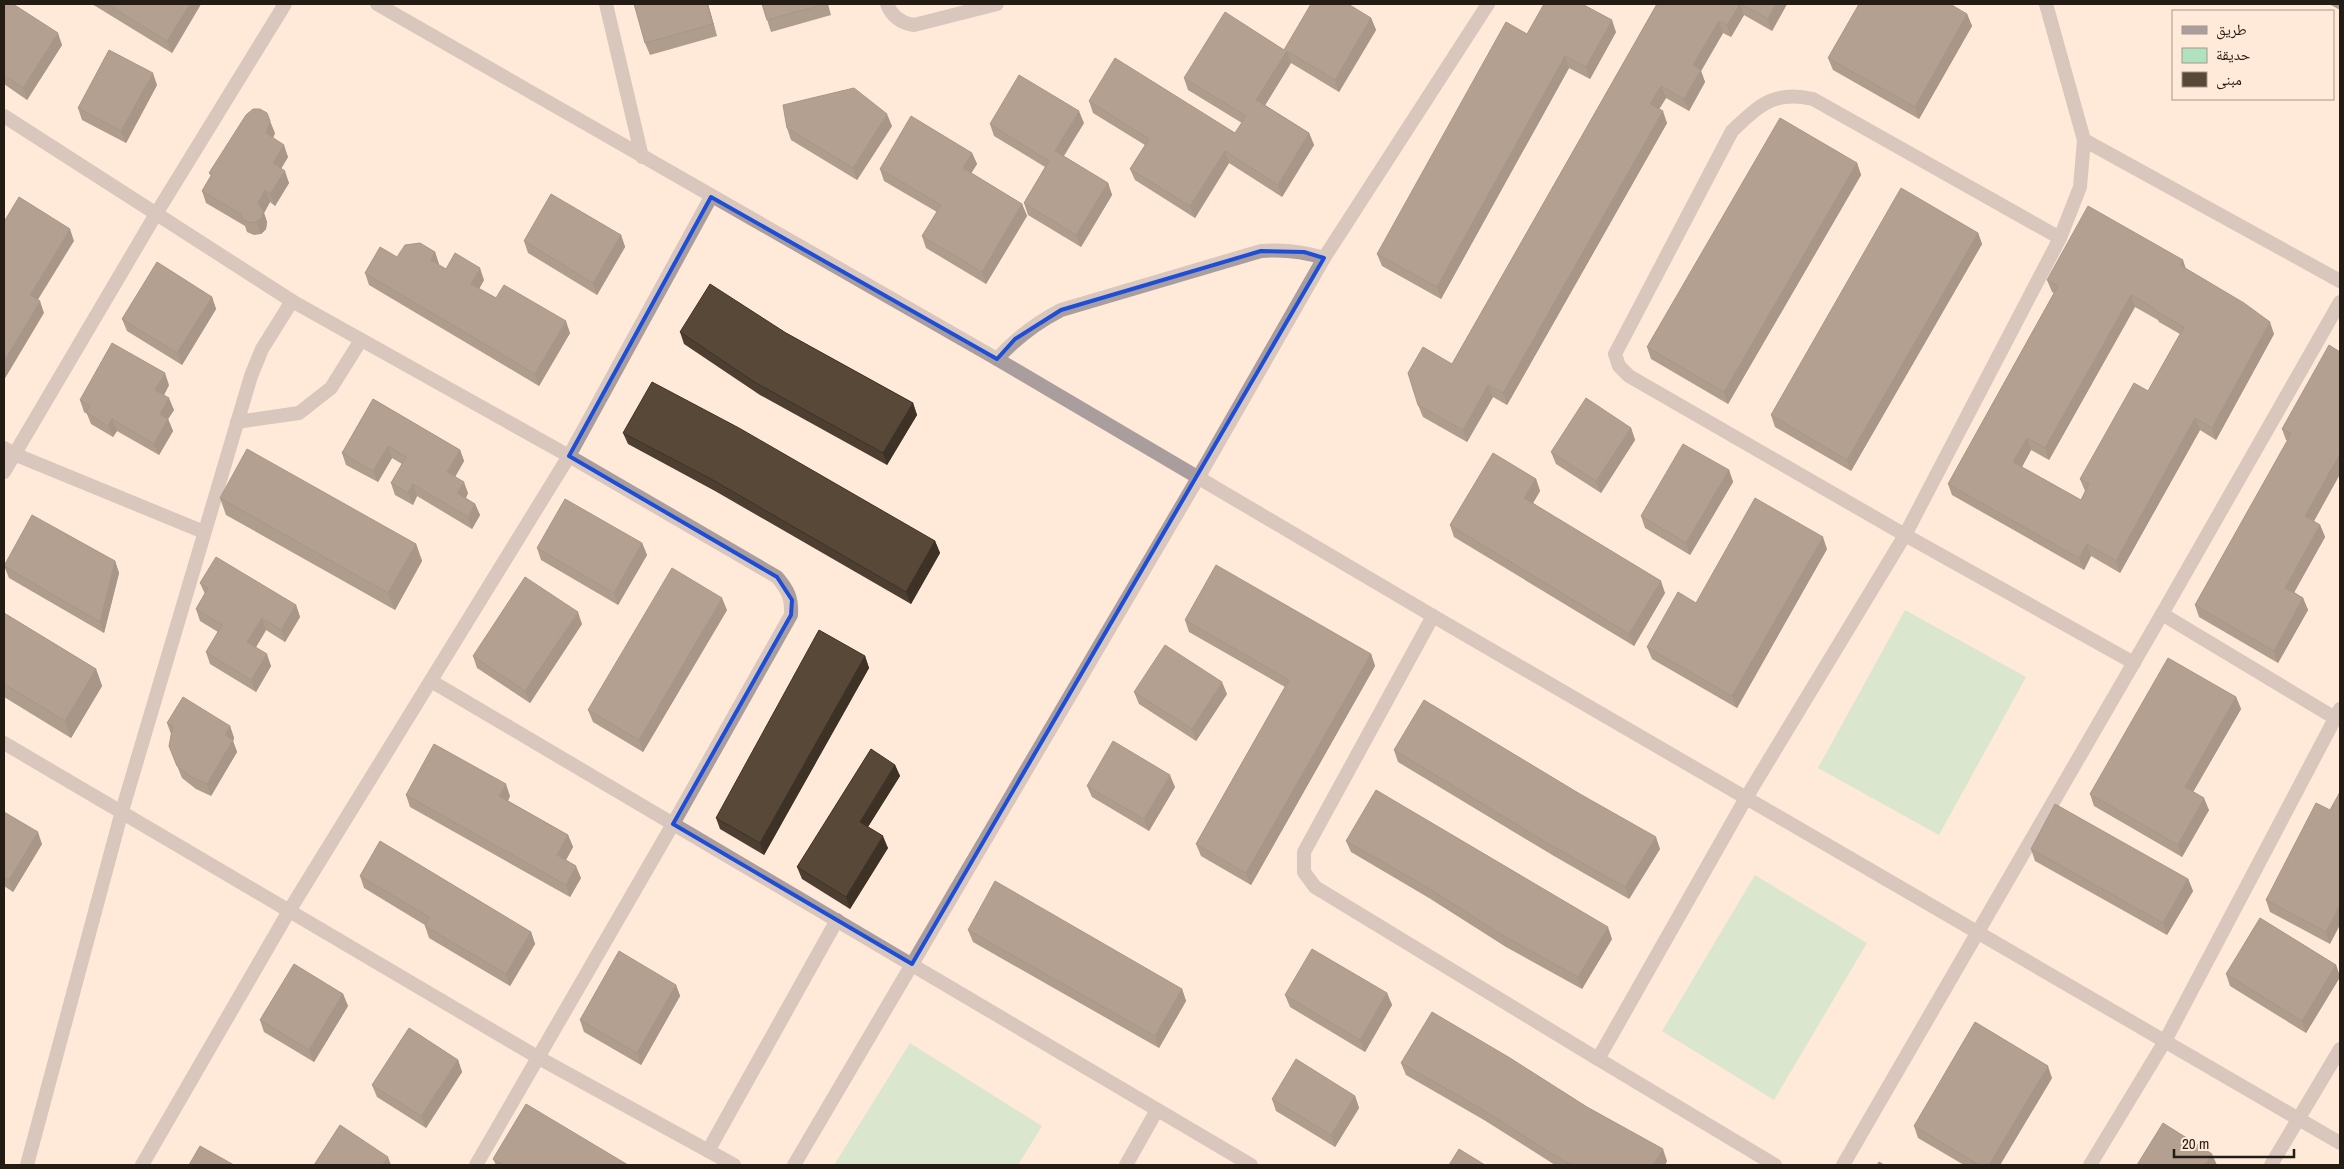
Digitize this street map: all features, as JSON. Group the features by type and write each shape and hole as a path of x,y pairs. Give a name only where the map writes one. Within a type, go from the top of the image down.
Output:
{"street":[{"path":"4,472 9,451 285,4"},
{"path":"377,4 996,359 1433,616 2340,1143"},
{"path":"606,4 642,157"},
{"path":"888,4 889,9 901,23 914,26 997,4"},
{"path":"794,1165 1198,478 1324,258 1488,4"},
{"path":"1598,1059 1746,798 1904,535 2060,238 2080,187 2084,140 2046,4"},
{"path":"2060,238 1813,99 1797,96 1772,99 1753,112 1732,131 1619,343 1615,354 1619,366 1629,376 1904,535 2134,663"},
{"path":"4,116 292,301 569,456 777,576 788,588 792,600 791,615 476,1165"},
{"path":"2084,140 2340,281"},
{"path":"142,1165 289,911 569,456 711,197"},
{"path":"996,359 1015,339 1037,322 1061,310 1261,251 1283,249 1304,252 1324,258"},
{"path":"27,1165 122,811 237,422 262,349 292,301"},
{"path":"1842,1165 2134,663 2340,302"},
{"path":"237,422 298,413 331,388 361,340"},
{"path":"9,451 204,532"},
{"path":"2090,1165 2166,1041 2338,713 2162,614"},
{"path":"1433,616 1304,852 1304,872 1315,887 1775,1165"},
{"path":"431,681 1251,1165"},
{"path":"4,743 539,1058 734,1165"},
{"path":"708,1151 837,920"},
{"path":"2271,1165 2340,1049"},
{"path":"1126,1165 1158,1110"}],"highlighted area":[{"path":"711,197 997,359 1015,339 1061,310 1261,251 1304,252 1324,258 912,964 673,824 791,615 792,600 777,577 569,456"}],"green space":[{"path":"1905,610 2026,677 1939,835 1818,768"},
{"path":"1755,875 1867,943 1774,1100 1662,1031"},
{"path":"910,1043 1042,1126 1018,1165 834,1165"}],"building":[{"path":"4,4 13,4 58,33 23,88 4,75"},
{"path":"107,4 190,4 167,41"},
{"path":"634,4 707,4 713,24 645,43"},
{"path":"762,4 825,4 767,20"},
{"path":"1311,4 1348,4 1371,18 1335,80 1287,51 1256,100 1309,133 1278,185 1225,151 1190,206 1130,169 1149,139 1089,101 1115,58 1235,133 1246,116 1184,78 1225,12 1284,50"},
{"path":"1544,4 1582,4 1612,20 1586,67 1565,56 1437,287 1377,254 1506,22 1527,34"},
{"path":"1657,4 1740,4 1727,25 1719,21 1693,65 1701,70 1684,99 1661,86 1650,104 1663,111 1503,393 1488,385 1463,430 1418,405 1408,373 1423,347 1452,364"},
{"path":"1741,4 1776,4 1768,19"},
{"path":"1859,4 1950,4 1967,14 1915,107 1828,58"},
{"path":"109,50 153,73 121,131 78,108"},
{"path":"1019,75 1079,111 1055,151 1108,183 1076,235 1024,203 1049,161 990,124"},
{"path":"854,88 887,114 853,168 787,128 783,105"},
{"path":"253,109 260,109 267,113 270,121 266,133 284,145 273,163 285,171 270,194 265,190 258,203 263,211 262,217 256,222 250,223 243,220 241,214 202,191 212,174 209,173 246,115"},
{"path":"911,116 972,153 963,168 1022,204 982,272 922,236 941,205 880,169"},
{"path":"1780,118 1857,163 1724,392 1647,347"},
{"path":"1901,188 1978,233 1847,460 1771,415"},
{"path":"551,194 621,235 593,283 524,241"},
{"path":"19,197 70,229 30,295 40,301 4,361 4,222"},
{"path":"2088,206 2183,260 2180,265 2244,303 2270,322 2212,428 2195,418 2116,561 2087,544 2079,558 1948,484 2058,286 2047,280","holes":["2131,295 2184,327 2148,391 2134,383 2080,479 2089,484 2081,500 2013,462 2027,438 2045,448"]},
{"path":"420,243 435,252 431,260 446,269 455,253 480,268 471,284 496,298 504,285 566,321 535,374 365,273 380,247 397,257 405,245"},
{"path":"157,262 212,297 177,353 122,319"},
{"path":"710,284 786,333 913,403 883,453 756,383 680,332"},
{"path":"112,343 165,373 155,390 169,398 160,414 168,419 154,444 112,419 108,426 86,412 90,406 80,400"},
{"path":"2329,345 2340,352 2340,454 2305,516 2320,525 2285,588 2303,598 2274,651 2195,605 2291,434 2282,429"},
{"path":"652,382 739,428 935,541 906,592 711,479 623,433"},
{"path":"1586,398 1631,428 1596,481 1551,452"},
{"path":"373,399 460,450 447,472 464,482 457,493 475,504 468,517 413,484 408,493 391,483 406,457 388,446 373,471 342,453"},
{"path":"1683,444 1729,470 1686,543 1641,516"},
{"path":"247,449 416,544 388,593 220,498"},
{"path":"1493,453 1536,479 1524,498 1661,581 1629,634 1450,525"},
{"path":"1755,498 1823,537 1732,696 1647,647 1678,592 1696,603"},
{"path":"565,499 642,543 614,593 537,548"},
{"path":"32,515 115,561 100,622 4,566"},
{"path":"216,557 296,605 281,630 262,618 247,642 267,654 251,680 206,652 222,625 196,609 208,588 200,583"},
{"path":"1216,565 1371,654 1246,873 1196,844 1289,680 1185,620"},
{"path":"672,568 722,598 639,740 588,710"},
{"path":"525,577 578,612 525,691 473,656"},
{"path":"4,613 96,669 65,721 4,684"},
{"path":"819,630 865,656 760,843 716,818"},
{"path":"1165,645 1222,682 1192,729 1134,692"},
{"path":"2168,658 2236,697 2185,787 2204,798 2178,845 2090,794"},
{"path":"183,697 230,726 225,735 233,740 207,784 191,777 177,766 169,746 173,726 167,723"},
{"path":"1424,700 1580,794 1656,837 1625,887 1549,844 1394,750"},
{"path":"1113,741 1170,775 1144,819 1087,786"},
{"path":"434,744 506,784 499,796 568,835 557,855 576,866 566,885 406,795"},
{"path":"871,749 895,765 860,822 883,836 846,897 797,867"},
{"path":"1376,790 1608,927 1578,977 1502,935 1425,886 1346,841"},
{"path":"2340,792 2340,905 2326,932 2266,900 2316,803 2330,810"},
{"path":"2055,804 2188,879 2163,923 2031,849"},
{"path":"4,812 38,832 9,880 4,877"},
{"path":"380,841 531,932 506,974 425,926 429,917 360,876"},
{"path":"995,881 1182,989 1155,1036 968,930"},
{"path":"2260,918 2336,965 2302,1021 2226,974"},
{"path":"1312,949 1387,993 1360,1040 1285,995"},
{"path":"619,951 676,985 637,1053 580,1020"},
{"path":"294,964 343,994 309,1050 260,1020"},
{"path":"1432,1012 1510,1058 1587,1107 1663,1149 1653,1165 1572,1165 1480,1108 1401,1063"},
{"path":"1975,1022 2048,1066 1989,1165 1979,1165 1914,1126"},
{"path":"409,1028 458,1060 421,1116 372,1085"},
{"path":"1296,1059 1355,1096 1331,1135 1272,1099"},
{"path":"526,1104 628,1165 504,1165 493,1159"},
{"path":"2163,1123 2212,1154 2205,1165 2137,1165"},
{"path":"340,1125 388,1157 382,1165 314,1165"},
{"path":"200,1146 234,1165 189,1165"},
{"path":"1459,1149 1485,1165 1449,1165"}]}
